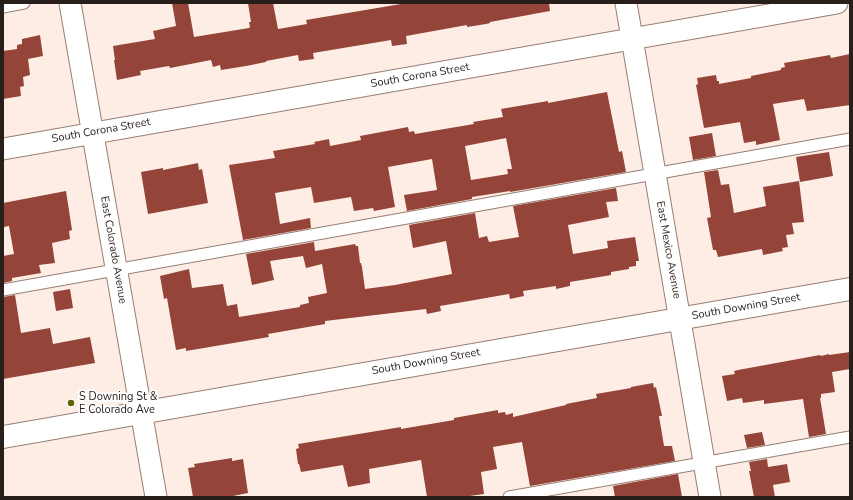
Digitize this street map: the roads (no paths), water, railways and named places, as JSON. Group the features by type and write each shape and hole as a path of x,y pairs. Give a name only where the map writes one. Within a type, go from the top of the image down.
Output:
{"main road":[{"name":"South Downing Street","path":"3,437 850,289"}],"street":[{"name":"East Colorado Avenue","path":"70,3 156,497"},
{"name":"East Mexico Avenue","path":"626,3 710,497"},
{"name":"South Corona Street","path":"3,148 632,40 837,3"}],"lane":[{"path":"3,7 24,3"},
{"path":"3,290 850,138"},
{"path":"509,497 850,437"}],"place":[{"name":"S Downing St & E Colorado Ave","path":"71,403"}]}
